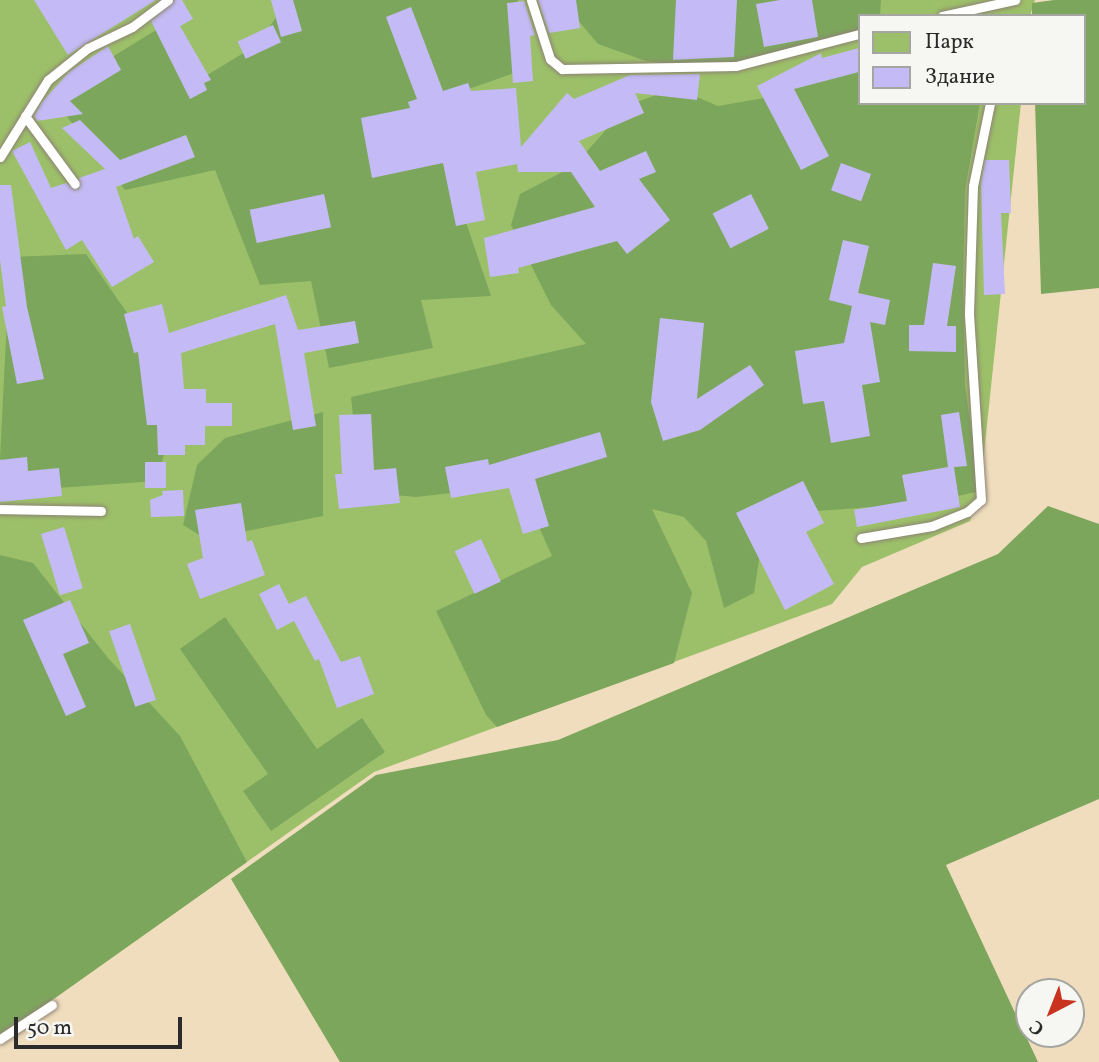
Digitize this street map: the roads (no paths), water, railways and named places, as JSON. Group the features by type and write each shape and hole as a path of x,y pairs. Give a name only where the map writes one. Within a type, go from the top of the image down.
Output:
{"lane":[{"path":"0,158 48,80 88,48 132,27 168,0"},
{"path":"531,0 550,59 562,69 736,66 858,34"},
{"path":"966,14 989,12 1015,0"},
{"path":"861,538 932,526 967,512 981,500 970,313 973,186 989,105"},
{"path":"25,116 75,184"},
{"path":"0,509 101,511"},
{"path":"0,1039 52,1005"}]}
